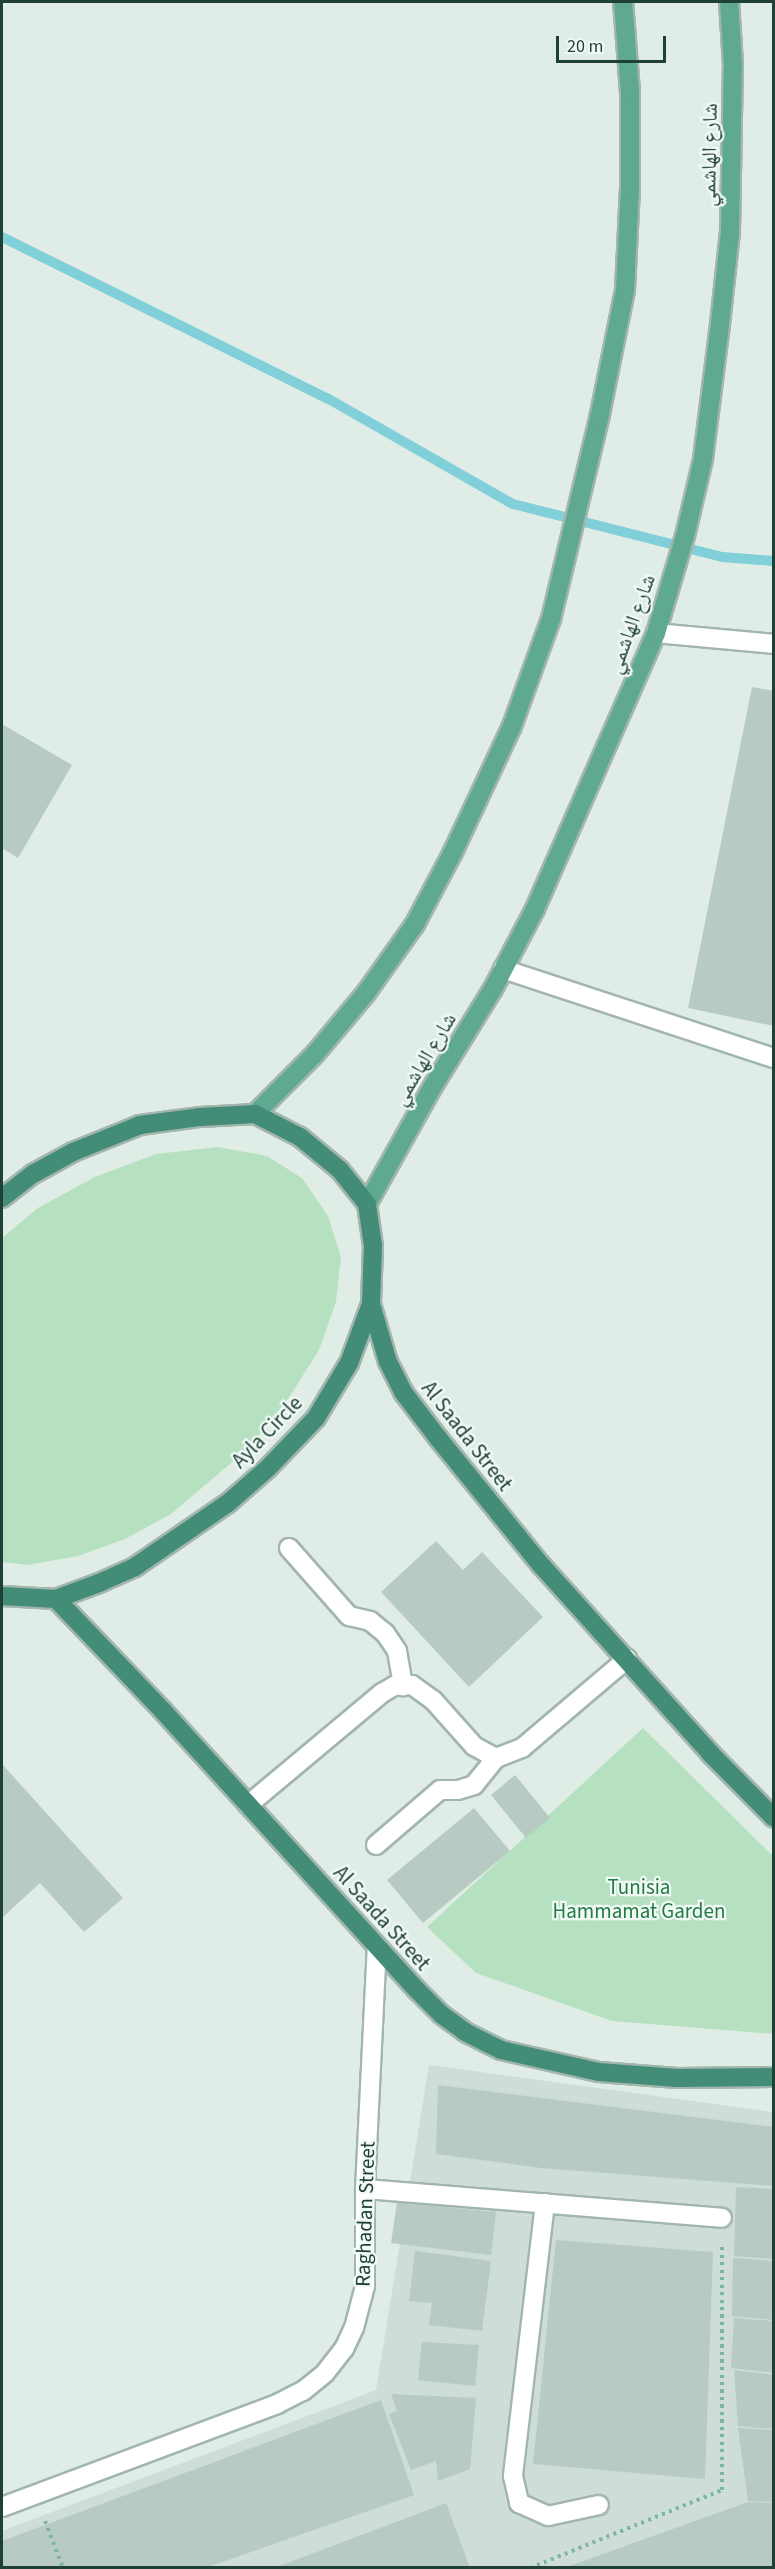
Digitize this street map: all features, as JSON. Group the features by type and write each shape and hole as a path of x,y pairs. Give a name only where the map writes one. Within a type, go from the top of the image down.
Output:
{"highway":[{"path":"2,1198 33,1174 63,1158 140,1125 200,1117 255,1114 300,1137 340,1170 367,1204"},
{"name":"Ayla Circle","path":"2,1596 56,1599 135,1567 228,1503 268,1468 316,1418 349,1363 371,1304 373,1246 367,1204"},
{"name":"Al Saada Street","path":"371,1304 388,1362 403,1392 541,1565 710,1753 774,1818"},
{"name":"Al Saada Street","path":"56,1599 442,2015 465,2032 501,2050 599,2072 677,2079 774,2076"}],"main road":[{"path":"255,1114 315,1054 366,993 415,924 453,852 508,736 551,619 600,419 625,290 630,188 630,92 623,2"},
{"name":"شارع الهاشمي","path":"367,1204 433,1086 503,969 535,909 656,633 685,536 702,459 730,232 733,65 729,2"}],"street":[{"path":"656,633 774,644"},
{"path":"503,969 774,1058"},
{"path":"289,1548 349,1616 370,1621 385,1633 397,1651 403,1686"},
{"path":"376,1845 440,1790 458,1790 474,1785 496,1758 522,1748 627,1659"},
{"path":"248,1806 382,1693 394,1686 412,1685 434,1700 474,1746 496,1758"},
{"name":"Raghadan Street","path":"2,2507 277,2404 303,2391 325,2373 344,2349 354,2328 365,2286 365,2189 377,1946"},
{"path":"365,2189 722,2218"},
{"path":"545,2203 513,2476 519,2503 548,2516 599,2505"}],"path":[{"path":"530,2568 722,2490 722,2218"},
{"path":"34,2495 63,2568"}],"shaded area":[{"path":"429,2065 773,2112 773,2567 2,2568 2,2531 376,2390"}],"green space":[{"path":"218,1147 267,1156 302,1178 328,1216 341,1257 336,1302 319,1350 290,1396 250,1447 171,1514 125,1539 78,1556 28,1565 2,1562 2,1238 38,1208 95,1177 156,1154"},
{"name":"Tunisia Hammamat Garden","path":"643,1728 773,1856 773,2034 612,2021 476,1973 427,1927"}],"building":[{"path":"752,687 774,691 774,1026 688,1008"},
{"path":"2,724 72,765 18,858 2,848"},
{"path":"436,1541 463,1570 482,1552 543,1617 469,1687 381,1592"},
{"path":"2,1764 123,1898 84,1932 40,1883 2,1918"},
{"path":"515,1775 550,1818 526,1838 491,1795"},
{"path":"474,1808 510,1851 423,1923 387,1880"},
{"path":"438,2085 774,2127 774,2186 541,2168 436,2154"},
{"path":"736,2187 774,2189 774,2259 734,2256"},
{"path":"397,2202 496,2212 491,2255 391,2243"},
{"path":"556,2240 713,2252 705,2479 533,2464"},
{"path":"415,2251 491,2261 482,2331 429,2325 432,2303 409,2301"},
{"path":"733,2258 774,2261 774,2320 732,2316"},
{"path":"734,2318 774,2321 774,2373 731,2368"},
{"path":"422,2342 479,2345 475,2386 418,2380"},
{"path":"734,2370 774,2375 774,2429 738,2426"},
{"path":"391,2394 476,2398 470,2469 438,2481 436,2461 411,2470 389,2414 397,2411"},
{"path":"381,2400 414,2495 205,2568 2,2568 2,2541"},
{"path":"738,2428 774,2430 774,2502 748,2501"},
{"path":"748,2502 774,2503 774,2568 564,2568"},
{"path":"446,2503 470,2568 277,2568 277,2567"}],"waterway":[{"path":"2,237 327,398 513,504 722,557 774,561"}]}
